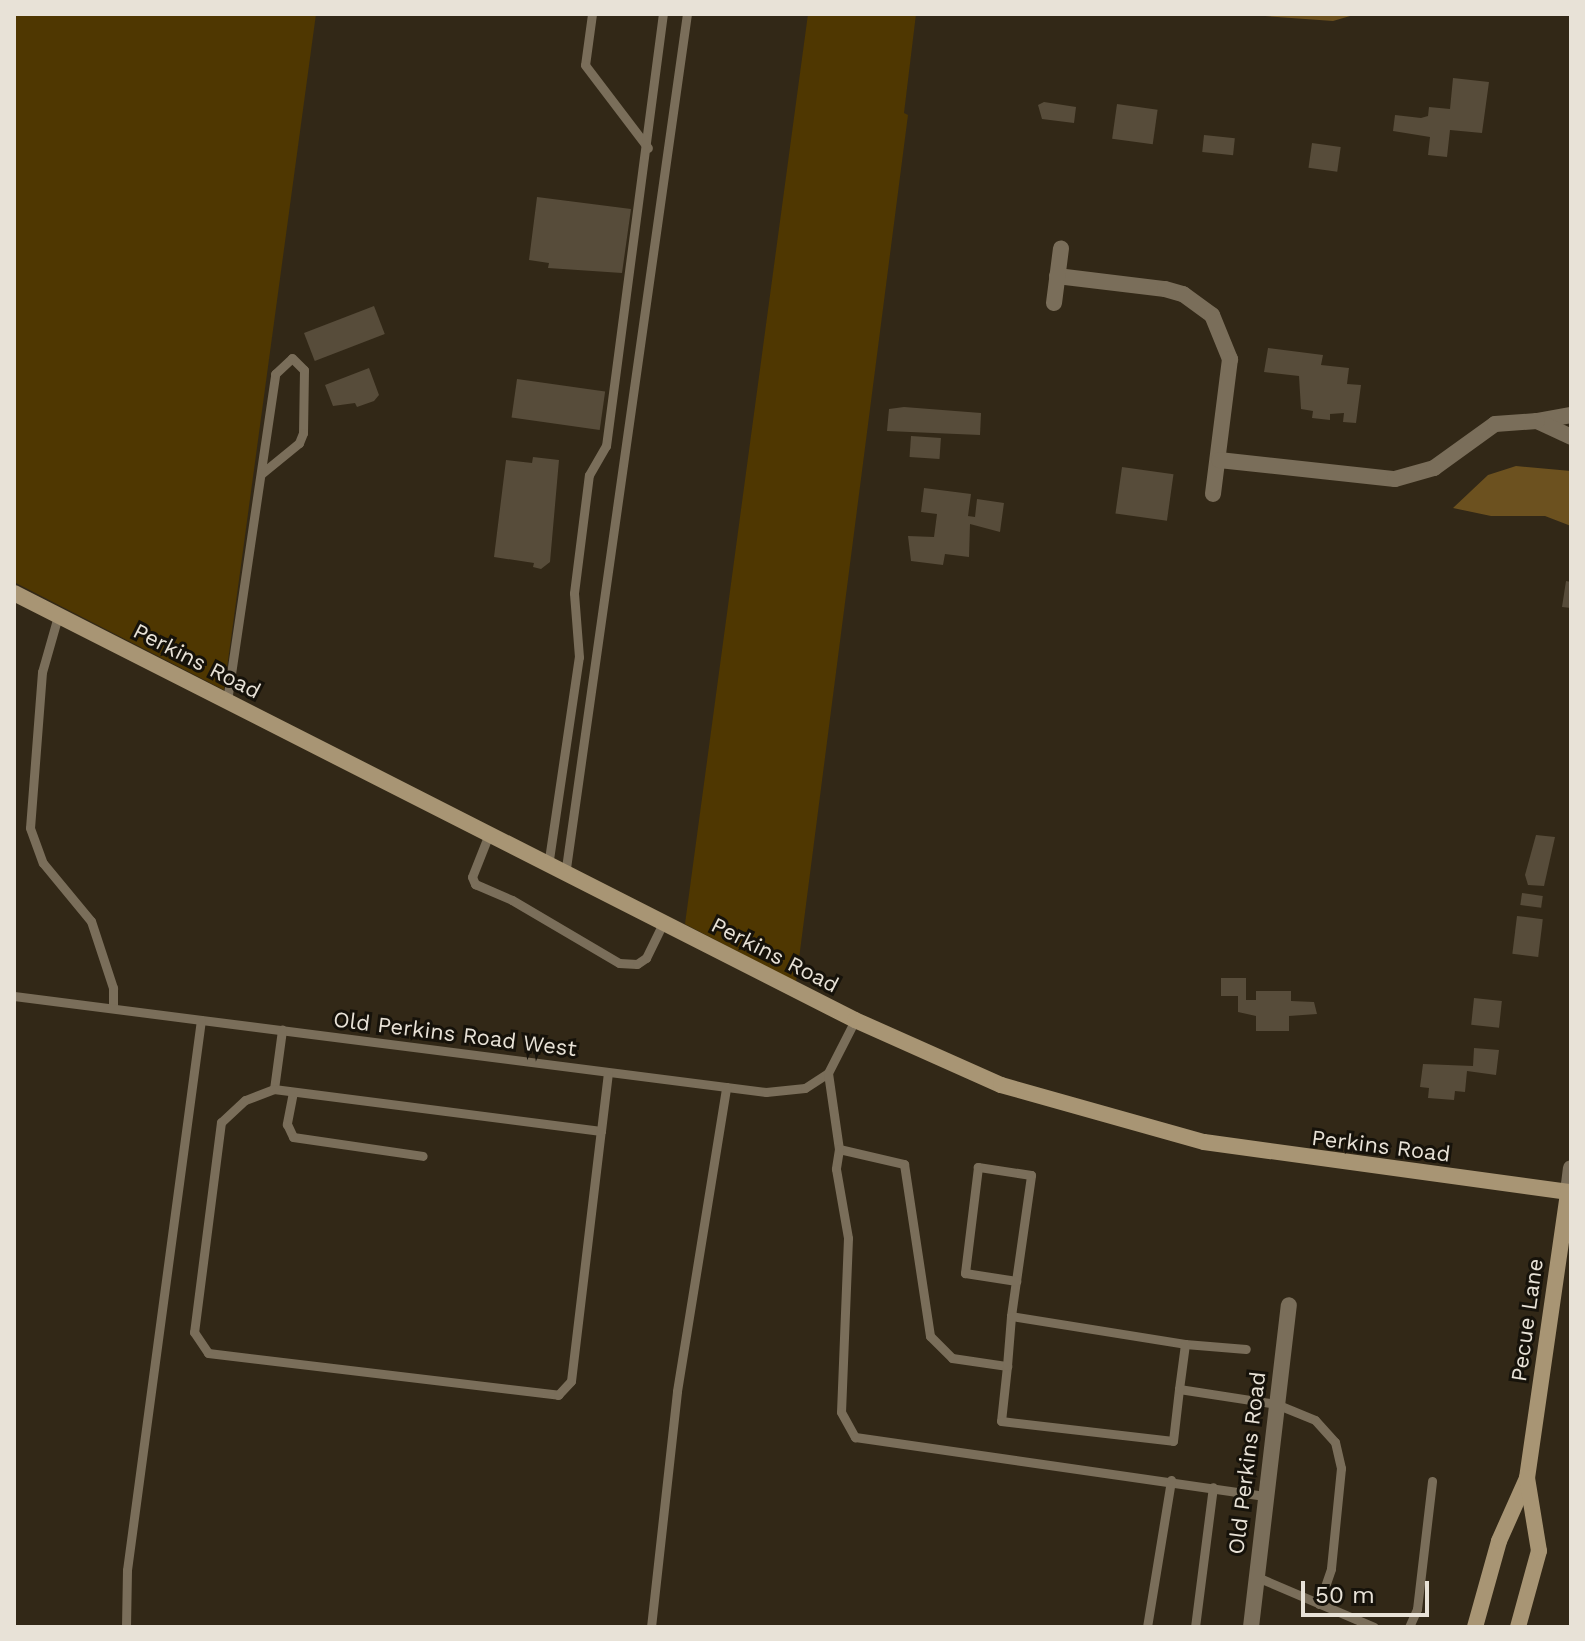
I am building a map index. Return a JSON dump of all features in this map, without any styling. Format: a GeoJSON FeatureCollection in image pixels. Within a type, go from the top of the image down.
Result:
{"type":"FeatureCollection","features":[{"type":"Feature","properties":{"kind":"main road","name":"Perkins Road"},"geometry":{"type":"LineString","coordinates":[[14,593],[855,1020],[1014,1089],[1204,1142],[1569,1192]]}},
{"type":"Feature","properties":{"kind":"main road","name":"Pecue Lane"},"geometry":{"type":"LineString","coordinates":[[1475,1627],[1499,1541],[1527,1478],[1569,1192]]}},
{"type":"Feature","properties":{"kind":"main road","name":"Pecue Lane"},"geometry":{"type":"LineString","coordinates":[[1518,1627],[1539,1551],[1527,1478]]}},
{"type":"Feature","properties":{"kind":"street"},"geometry":{"type":"LineString","coordinates":[[1054,303],[1061,248]]}},
{"type":"Feature","properties":{"kind":"street"},"geometry":{"type":"LineString","coordinates":[[1057,276],[1165,289],[1183,294],[1212,315],[1230,359],[1213,494]]}},
{"type":"Feature","properties":{"kind":"street"},"geometry":{"type":"LineString","coordinates":[[1219,460],[1395,479],[1434,468],[1495,424],[1571,415]]}},
{"type":"Feature","properties":{"kind":"street"},"geometry":{"type":"LineString","coordinates":[[1537,421],[1571,437]]}},
{"type":"Feature","properties":{"kind":"street","name":"Pecue Lane"},"geometry":{"type":"LineString","coordinates":[[1569,1192],[1571,1168]]}},
{"type":"Feature","properties":{"kind":"street","name":"Old Perkins Road"},"geometry":{"type":"LineString","coordinates":[[1251,1627],[1289,1305]]}},
{"type":"Feature","properties":{"kind":"lane"},"geometry":{"type":"LineString","coordinates":[[592,14],[585,65],[648,148]]}},
{"type":"Feature","properties":{"kind":"lane"},"geometry":{"type":"LineString","coordinates":[[548,866],[579,657],[574,593],[589,475],[606,446],[648,148],[663,14]]}},
{"type":"Feature","properties":{"kind":"lane"},"geometry":{"type":"LineString","coordinates":[[565,875],[687,14]]}},
{"type":"Feature","properties":{"kind":"lane"},"geometry":{"type":"LineString","coordinates":[[227,701],[275,374],[292,358],[304,370],[303,433],[299,443],[261,474]]}},
{"type":"Feature","properties":{"kind":"lane"},"geometry":{"type":"LineString","coordinates":[[58,616],[42,672],[30,828],[43,863],[91,921],[113,988],[113,1008]]}},
{"type":"Feature","properties":{"kind":"lane"},"geometry":{"type":"LineString","coordinates":[[489,834],[472,877],[475,884],[512,900],[619,963],[637,964],[646,958],[663,923]]}},
{"type":"Feature","properties":{"kind":"lane","name":"Old Perkins Road West"},"geometry":{"type":"LineString","coordinates":[[14,996],[766,1092],[805,1088],[828,1073]]}},
{"type":"Feature","properties":{"kind":"lane"},"geometry":{"type":"LineString","coordinates":[[126,1627],[127,1570],[201,1020]]}},
{"type":"Feature","properties":{"kind":"lane"},"geometry":{"type":"LineString","coordinates":[[855,1020],[828,1073],[839,1149],[836,1169],[848,1238],[841,1412],[855,1437],[1171,1480],[1265,1496]]}},
{"type":"Feature","properties":{"kind":"lane"},"geometry":{"type":"LineString","coordinates":[[274,1089],[282,1030]]}},
{"type":"Feature","properties":{"kind":"lane"},"geometry":{"type":"LineString","coordinates":[[601,1131],[274,1089],[245,1100],[221,1122],[194,1332],[208,1353],[558,1395],[571,1381],[601,1131],[608,1072]]}},
{"type":"Feature","properties":{"kind":"lane"},"geometry":{"type":"LineString","coordinates":[[651,1627],[677,1391],[726,1087]]}},
{"type":"Feature","properties":{"kind":"lane"},"geometry":{"type":"LineString","coordinates":[[293,1092],[287,1124],[293,1137],[423,1156]]}},
{"type":"Feature","properties":{"kind":"lane"},"geometry":{"type":"LineString","coordinates":[[839,1149],[904,1164],[930,1336],[952,1358],[1007,1366]]}},
{"type":"Feature","properties":{"kind":"lane"},"geometry":{"type":"LineString","coordinates":[[1016,1281],[965,1273],[978,1167],[1031,1175],[1016,1281],[1011,1316],[1001,1421],[1173,1441],[1185,1344]]}},
{"type":"Feature","properties":{"kind":"lane"},"geometry":{"type":"LineString","coordinates":[[1011,1316],[1185,1344],[1246,1349]]}},
{"type":"Feature","properties":{"kind":"lane"},"geometry":{"type":"LineString","coordinates":[[1179,1389],[1276,1404],[1315,1420],[1335,1442],[1338,1455],[1331,1569],[1319,1604]]}},
{"type":"Feature","properties":{"kind":"lane"},"geometry":{"type":"LineString","coordinates":[[1147,1627],[1171,1480]]}},
{"type":"Feature","properties":{"kind":"lane"},"geometry":{"type":"LineString","coordinates":[[1409,1627],[1417,1609],[1432,1481]]}},
{"type":"Feature","properties":{"kind":"lane"},"geometry":{"type":"LineString","coordinates":[[1195,1627],[1213,1487]]}},
{"type":"Feature","properties":{"kind":"lane"},"geometry":{"type":"LineString","coordinates":[[1257,1577],[1374,1627]]}},
{"type":"Feature","properties":{"kind":"shaded area"},"geometry":{"type":"Polygon","coordinates":[[[14,14],[316,14],[224,690],[14,582],[14,14]]]}},
{"type":"Feature","properties":{"kind":"shaded area"},"geometry":{"type":"Polygon","coordinates":[[[808,14],[916,14],[904,113],[908,115],[796,982],[685,924],[808,14]]]}},
{"type":"Feature","properties":{"kind":"shaded area"},"geometry":{"type":"Polygon","coordinates":[[[1237,14],[1357,14],[1333,21],[1237,14]]]}},
{"type":"Feature","properties":{"kind":"shaded area"},"geometry":{"type":"Polygon","coordinates":[[[1516,466],[1571,471],[1571,526],[1545,516],[1491,516],[1453,508],[1488,475],[1516,466]]]}},
{"type":"Feature","properties":{"kind":"building"},"geometry":{"type":"Polygon","coordinates":[[[1453,78],[1489,82],[1482,133],[1450,130],[1447,157],[1428,155],[1430,137],[1393,131],[1395,115],[1421,118],[1428,116],[1429,107],[1450,109],[1453,78]]]}},
{"type":"Feature","properties":{"kind":"building"},"geometry":{"type":"Polygon","coordinates":[[[1044,102],[1076,107],[1074,123],[1042,119],[1038,105],[1044,102]]]}},
{"type":"Feature","properties":{"kind":"building"},"geometry":{"type":"Polygon","coordinates":[[[1117,104],[1158,110],[1153,144],[1112,139],[1117,104]]]}},
{"type":"Feature","properties":{"kind":"building"},"geometry":{"type":"Polygon","coordinates":[[[1204,135],[1235,138],[1233,155],[1202,152],[1204,135]]]}},
{"type":"Feature","properties":{"kind":"building"},"geometry":{"type":"Polygon","coordinates":[[[1312,143],[1341,147],[1337,172],[1309,168],[1312,143]]]}},
{"type":"Feature","properties":{"kind":"building"},"geometry":{"type":"Polygon","coordinates":[[[537,197],[631,209],[622,273],[548,268],[549,263],[529,260],[537,197]]]}},
{"type":"Feature","properties":{"kind":"building"},"geometry":{"type":"Polygon","coordinates":[[[374,306],[385,334],[315,361],[304,333],[374,306]]]}},
{"type":"Feature","properties":{"kind":"building"},"geometry":{"type":"Polygon","coordinates":[[[1268,348],[1323,355],[1321,365],[1349,368],[1347,384],[1361,385],[1356,423],[1343,422],[1344,413],[1330,414],[1330,420],[1312,418],[1313,411],[1301,409],[1299,376],[1264,372],[1268,348]]]}},
{"type":"Feature","properties":{"kind":"building"},"geometry":{"type":"Polygon","coordinates":[[[369,368],[379,395],[374,401],[357,407],[355,403],[333,406],[325,385],[369,368]]]}},
{"type":"Feature","properties":{"kind":"building"},"geometry":{"type":"Polygon","coordinates":[[[517,379],[605,391],[600,430],[512,418],[517,379]]]}},
{"type":"Feature","properties":{"kind":"building"},"geometry":{"type":"Polygon","coordinates":[[[904,407],[981,413],[980,435],[887,431],[889,409],[904,407]]]}},
{"type":"Feature","properties":{"kind":"building"},"geometry":{"type":"Polygon","coordinates":[[[911,436],[941,438],[939,459],[910,457],[911,436]]]}},
{"type":"Feature","properties":{"kind":"building"},"geometry":{"type":"Polygon","coordinates":[[[533,457],[559,460],[550,562],[541,569],[533,567],[534,563],[494,557],[506,460],[532,463],[533,457]]]}},
{"type":"Feature","properties":{"kind":"building"},"geometry":{"type":"Polygon","coordinates":[[[1122,467],[1173,474],[1167,521],[1115,514],[1122,467]]]}},
{"type":"Feature","properties":{"kind":"building"},"geometry":{"type":"Polygon","coordinates":[[[924,488],[971,494],[968,516],[975,517],[977,499],[1004,503],[1000,532],[970,524],[969,557],[945,554],[943,565],[911,561],[908,536],[934,537],[937,514],[921,512],[924,488]]]}},
{"type":"Feature","properties":{"kind":"building"},"geometry":{"type":"Polygon","coordinates":[[[1566,581],[1571,582],[1571,608],[1562,607],[1566,581]]]}},
{"type":"Feature","properties":{"kind":"building"},"geometry":{"type":"Polygon","coordinates":[[[1536,835],[1555,837],[1544,886],[1528,885],[1525,875],[1536,835]]]}},
{"type":"Feature","properties":{"kind":"building"},"geometry":{"type":"Polygon","coordinates":[[[1522,893],[1543,896],[1541,908],[1520,905],[1522,893]]]}},
{"type":"Feature","properties":{"kind":"building"},"geometry":{"type":"Polygon","coordinates":[[[1517,916],[1543,919],[1538,957],[1512,954],[1517,916]]]}},
{"type":"Feature","properties":{"kind":"building"},"geometry":{"type":"Polygon","coordinates":[[[1221,978],[1246,978],[1246,1000],[1256,1000],[1256,991],[1291,991],[1291,1001],[1314,1002],[1317,1014],[1289,1016],[1289,1031],[1256,1031],[1256,1016],[1238,1012],[1238,996],[1221,996],[1221,978]]]}},
{"type":"Feature","properties":{"kind":"building"},"geometry":{"type":"Polygon","coordinates":[[[1474,998],[1502,1001],[1499,1028],[1471,1025],[1474,998]]]}},
{"type":"Feature","properties":{"kind":"building"},"geometry":{"type":"Polygon","coordinates":[[[1474,1048],[1499,1050],[1496,1075],[1467,1071],[1465,1092],[1455,1091],[1454,1100],[1428,1098],[1429,1088],[1420,1087],[1423,1064],[1473,1066],[1474,1048]]]}}]}
